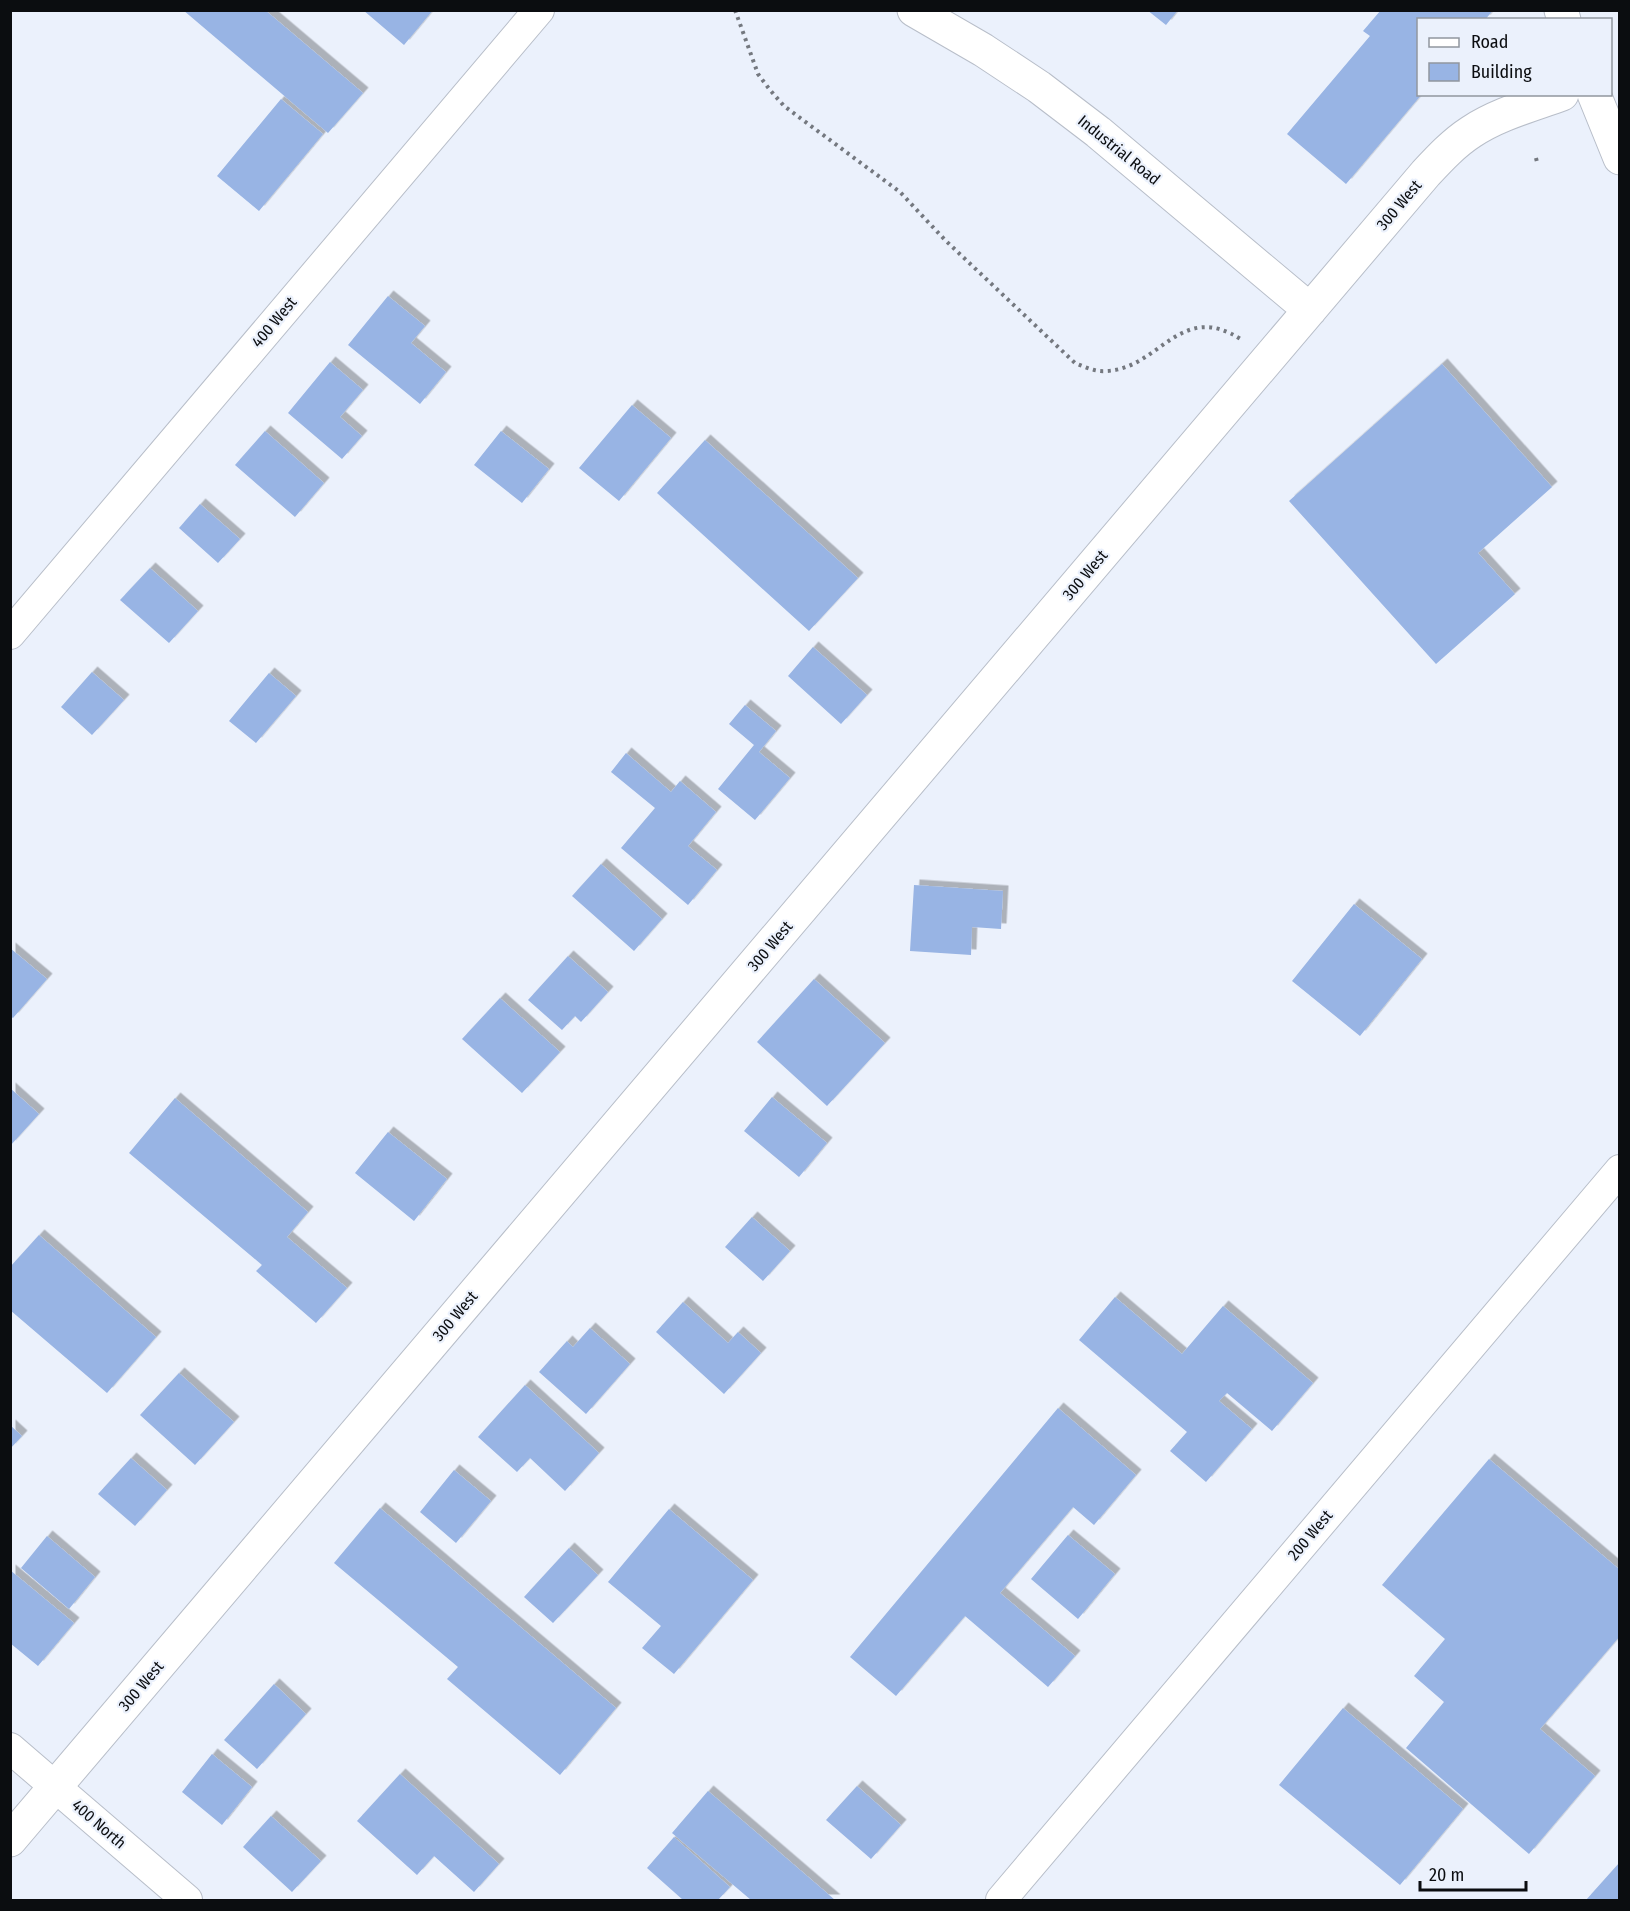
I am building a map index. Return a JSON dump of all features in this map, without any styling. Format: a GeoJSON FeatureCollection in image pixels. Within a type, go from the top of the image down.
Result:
{"type":"FeatureCollection","features":[{"type":"Feature","properties":{"kind":"street","name":"400 West"},"geometry":{"type":"LineString","coordinates":[[10,634],[538,10]]}},
{"type":"Feature","properties":{"kind":"street","name":"Industrial Road"},"geometry":{"type":"LineString","coordinates":[[914,10],[1012,69],[1098,132],[1310,310]]}},
{"type":"Feature","properties":{"kind":"street","name":"300 West"},"geometry":{"type":"LineString","coordinates":[[10,1840],[1447,150],[1470,132],[1496,118],[1556,96]]}},
{"type":"Feature","properties":{"kind":"street"},"geometry":{"type":"LineString","coordinates":[[1595,96],[1620,158]]}},
{"type":"Feature","properties":{"kind":"street","name":"200 West"},"geometry":{"type":"LineString","coordinates":[[1001,1900],[1620,1170]]}},
{"type":"Feature","properties":{"kind":"street","name":"400 North"},"geometry":{"type":"LineString","coordinates":[[10,1748],[187,1900]]}},
{"type":"Feature","properties":{"kind":"path"},"geometry":{"type":"LineString","coordinates":[[735,10],[758,74],[784,106],[900,192],[945,240],[1075,363],[1088,369],[1105,371],[1121,369],[1136,363],[1182,332],[1206,327],[1221,329],[1269,358]]}},
{"type":"Feature","properties":{"kind":"building"},"geometry":{"type":"Polygon","coordinates":[[[183,10],[265,10],[363,93],[328,133],[183,10]]]}},
{"type":"Feature","properties":{"kind":"building"},"geometry":{"type":"Polygon","coordinates":[[[363,10],[433,10],[404,45],[363,10]]]}},
{"type":"Feature","properties":{"kind":"building"},"geometry":{"type":"Polygon","coordinates":[[[1147,10],[1178,10],[1166,25],[1147,10]]]}},
{"type":"Feature","properties":{"kind":"building"},"geometry":{"type":"Polygon","coordinates":[[[1381,10],[1493,10],[1487,18],[1417,18],[1417,96],[1420,96],[1346,184],[1287,134],[1370,36],[1363,31],[1381,10]]]}},
{"type":"Feature","properties":{"kind":"building"},"geometry":{"type":"Polygon","coordinates":[[[281,99],[323,134],[259,211],[217,176],[281,99]]]}},
{"type":"Feature","properties":{"kind":"building"},"geometry":{"type":"Polygon","coordinates":[[[388,296],[425,326],[411,343],[446,372],[420,404],[348,345],[388,296]]]}},
{"type":"Feature","properties":{"kind":"building"},"geometry":{"type":"Polygon","coordinates":[[[330,362],[363,390],[340,417],[362,436],[342,459],[288,413],[330,362]]]}},
{"type":"Feature","properties":{"kind":"building"},"geometry":{"type":"Polygon","coordinates":[[[1442,364],[1552,487],[1478,553],[1515,594],[1436,664],[1289,501],[1442,364]]]}},
{"type":"Feature","properties":{"kind":"building"},"geometry":{"type":"Polygon","coordinates":[[[632,405],[671,438],[619,501],[579,468],[632,405]]]}},
{"type":"Feature","properties":{"kind":"building"},"geometry":{"type":"Polygon","coordinates":[[[265,431],[324,483],[295,517],[235,465],[265,431]]]}},
{"type":"Feature","properties":{"kind":"building"},"geometry":{"type":"Polygon","coordinates":[[[501,431],[549,469],[522,503],[474,465],[501,431]]]}},
{"type":"Feature","properties":{"kind":"building"},"geometry":{"type":"Polygon","coordinates":[[[705,440],[858,578],[809,631],[657,493],[705,440]]]}},
{"type":"Feature","properties":{"kind":"building"},"geometry":{"type":"Polygon","coordinates":[[[200,504],[240,539],[218,563],[179,528],[200,504]]]}},
{"type":"Feature","properties":{"kind":"building"},"geometry":{"type":"Polygon","coordinates":[[[150,568],[198,611],[169,643],[120,600],[150,568]]]}},
{"type":"Feature","properties":{"kind":"building"},"geometry":{"type":"Polygon","coordinates":[[[813,647],[867,695],[841,724],[788,676],[813,647]]]}},
{"type":"Feature","properties":{"kind":"building"},"geometry":{"type":"Polygon","coordinates":[[[92,672],[124,700],[92,735],[61,707],[92,672]]]}},
{"type":"Feature","properties":{"kind":"building"},"geometry":{"type":"Polygon","coordinates":[[[269,673],[296,696],[256,743],[229,721],[269,673]]]}},
{"type":"Feature","properties":{"kind":"building"},"geometry":{"type":"Polygon","coordinates":[[[745,705],[776,731],[759,752],[790,778],[755,820],[718,789],[754,745],[729,724],[745,705]]]}},
{"type":"Feature","properties":{"kind":"building"},"geometry":{"type":"Polygon","coordinates":[[[626,753],[671,792],[680,781],[716,812],[688,846],[717,870],[688,905],[621,848],[655,808],[611,772],[626,753]]]}},
{"type":"Feature","properties":{"kind":"building"},"geometry":{"type":"Polygon","coordinates":[[[601,864],[662,919],[634,951],[572,896],[601,864]]]}},
{"type":"Feature","properties":{"kind":"building"},"geometry":{"type":"Polygon","coordinates":[[[914,885],[1003,891],[1001,929],[972,927],[971,955],[910,951],[914,885]]]}},
{"type":"Feature","properties":{"kind":"building"},"geometry":{"type":"Polygon","coordinates":[[[1354,904],[1422,959],[1360,1036],[1292,981],[1354,904]]]}},
{"type":"Feature","properties":{"kind":"building"},"geometry":{"type":"Polygon","coordinates":[[[10,948],[47,979],[13,1018],[10,1016],[10,948]]]}},
{"type":"Feature","properties":{"kind":"building"},"geometry":{"type":"Polygon","coordinates":[[[568,956],[608,992],[581,1022],[575,1016],[562,1030],[528,1000],[568,956]]]}},
{"type":"Feature","properties":{"kind":"building"},"geometry":{"type":"Polygon","coordinates":[[[814,979],[885,1043],[827,1106],[757,1042],[814,979]]]}},
{"type":"Feature","properties":{"kind":"building"},"geometry":{"type":"Polygon","coordinates":[[[500,998],[560,1052],[522,1093],[462,1039],[500,998]]]}},
{"type":"Feature","properties":{"kind":"building"},"geometry":{"type":"Polygon","coordinates":[[[10,1088],[39,1114],[10,1146],[10,1088]]]}},
{"type":"Feature","properties":{"kind":"building"},"geometry":{"type":"Polygon","coordinates":[[[772,1097],[827,1143],[799,1177],[744,1131],[772,1097]]]}},
{"type":"Feature","properties":{"kind":"building"},"geometry":{"type":"Polygon","coordinates":[[[175,1098],[308,1212],[287,1237],[347,1288],[316,1323],[256,1271],[262,1265],[129,1153],[175,1098]]]}},
{"type":"Feature","properties":{"kind":"building"},"geometry":{"type":"Polygon","coordinates":[[[388,1132],[447,1179],[414,1221],[355,1173],[388,1132]]]}},
{"type":"Feature","properties":{"kind":"building"},"geometry":{"type":"Polygon","coordinates":[[[752,1217],[790,1251],[763,1281],[725,1247],[752,1217]]]}},
{"type":"Feature","properties":{"kind":"building"},"geometry":{"type":"Polygon","coordinates":[[[39,1235],[156,1337],[107,1393],[10,1310],[10,1267],[39,1235]]]}},
{"type":"Feature","properties":{"kind":"building"},"geometry":{"type":"Polygon","coordinates":[[[1115,1297],[1182,1354],[1223,1306],[1313,1383],[1272,1431],[1227,1393],[1219,1401],[1252,1429],[1206,1482],[1170,1451],[1187,1432],[1079,1340],[1115,1297]]]}},
{"type":"Feature","properties":{"kind":"building"},"geometry":{"type":"Polygon","coordinates":[[[683,1302],[728,1343],[738,1332],[761,1353],[724,1394],[656,1332],[683,1302]]]}},
{"type":"Feature","properties":{"kind":"building"},"geometry":{"type":"Polygon","coordinates":[[[590,1328],[630,1364],[586,1414],[539,1372],[567,1341],[573,1347],[590,1328]]]}},
{"type":"Feature","properties":{"kind":"building"},"geometry":{"type":"Polygon","coordinates":[[[179,1373],[234,1422],[195,1465],[140,1415],[179,1373]]]}},
{"type":"Feature","properties":{"kind":"building"},"geometry":{"type":"Polygon","coordinates":[[[525,1385],[599,1453],[565,1491],[530,1458],[517,1472],[478,1437],[525,1385]]]}},
{"type":"Feature","properties":{"kind":"building"},"geometry":{"type":"Polygon","coordinates":[[[1058,1408],[1136,1475],[1094,1525],[1073,1507],[1000,1593],[1075,1656],[1048,1687],[965,1616],[896,1696],[850,1657],[1058,1408]]]}},
{"type":"Feature","properties":{"kind":"building"},"geometry":{"type":"Polygon","coordinates":[[[10,1425],[22,1436],[10,1449],[10,1425]]]}},
{"type":"Feature","properties":{"kind":"building"},"geometry":{"type":"Polygon","coordinates":[[[131,1458],[167,1490],[135,1526],[98,1494],[131,1458]]]}},
{"type":"Feature","properties":{"kind":"building"},"geometry":{"type":"Polygon","coordinates":[[[1489,1459],[1620,1570],[1620,1636],[1540,1729],[1595,1776],[1529,1854],[1406,1748],[1444,1702],[1414,1676],[1445,1639],[1382,1585],[1489,1459]]]}},
{"type":"Feature","properties":{"kind":"building"},"geometry":{"type":"Polygon","coordinates":[[[454,1470],[491,1501],[456,1543],[420,1512],[454,1470]]]}},
{"type":"Feature","properties":{"kind":"building"},"geometry":{"type":"Polygon","coordinates":[[[380,1508],[616,1708],[560,1775],[447,1679],[458,1667],[334,1563],[380,1508]]]}},
{"type":"Feature","properties":{"kind":"building"},"geometry":{"type":"Polygon","coordinates":[[[669,1509],[753,1580],[674,1674],[642,1648],[661,1626],[608,1582],[669,1509]]]}},
{"type":"Feature","properties":{"kind":"building"},"geometry":{"type":"Polygon","coordinates":[[[1068,1535],[1115,1574],[1078,1619],[1031,1579],[1068,1535]]]}},
{"type":"Feature","properties":{"kind":"building"},"geometry":{"type":"Polygon","coordinates":[[[47,1536],[95,1577],[69,1609],[21,1568],[47,1536]]]}},
{"type":"Feature","properties":{"kind":"building"},"geometry":{"type":"Polygon","coordinates":[[[569,1548],[598,1575],[553,1623],[524,1597],[569,1548]]]}},
{"type":"Feature","properties":{"kind":"building"},"geometry":{"type":"Polygon","coordinates":[[[10,1570],[74,1623],[38,1666],[10,1643],[10,1570]]]}},
{"type":"Feature","properties":{"kind":"building"},"geometry":{"type":"Polygon","coordinates":[[[274,1684],[306,1714],[257,1769],[224,1740],[274,1684]]]}},
{"type":"Feature","properties":{"kind":"building"},"geometry":{"type":"Polygon","coordinates":[[[1343,1708],[1463,1809],[1400,1885],[1279,1785],[1343,1708]]]}},
{"type":"Feature","properties":{"kind":"building"},"geometry":{"type":"Polygon","coordinates":[[[212,1754],[252,1787],[222,1825],[182,1792],[212,1754]]]}},
{"type":"Feature","properties":{"kind":"building"},"geometry":{"type":"Polygon","coordinates":[[[400,1774],[499,1864],[474,1892],[434,1856],[417,1875],[357,1821],[400,1774]]]}},
{"type":"Feature","properties":{"kind":"building"},"geometry":{"type":"Polygon","coordinates":[[[857,1786],[901,1825],[871,1859],[826,1820],[857,1786]]]}},
{"type":"Feature","properties":{"kind":"building"},"geometry":{"type":"Polygon","coordinates":[[[708,1791],[835,1900],[751,1900],[672,1833],[708,1791]]]}},
{"type":"Feature","properties":{"kind":"building"},"geometry":{"type":"Polygon","coordinates":[[[271,1816],[321,1861],[292,1892],[243,1847],[271,1816]]]}},
{"type":"Feature","properties":{"kind":"building"},"geometry":{"type":"Polygon","coordinates":[[[674,1837],[730,1887],[718,1900],[683,1900],[647,1868],[674,1837]]]}},
{"type":"Feature","properties":{"kind":"building"},"geometry":{"type":"Polygon","coordinates":[[[1620,1862],[1620,1900],[1586,1900],[1620,1862]]]}}]}
